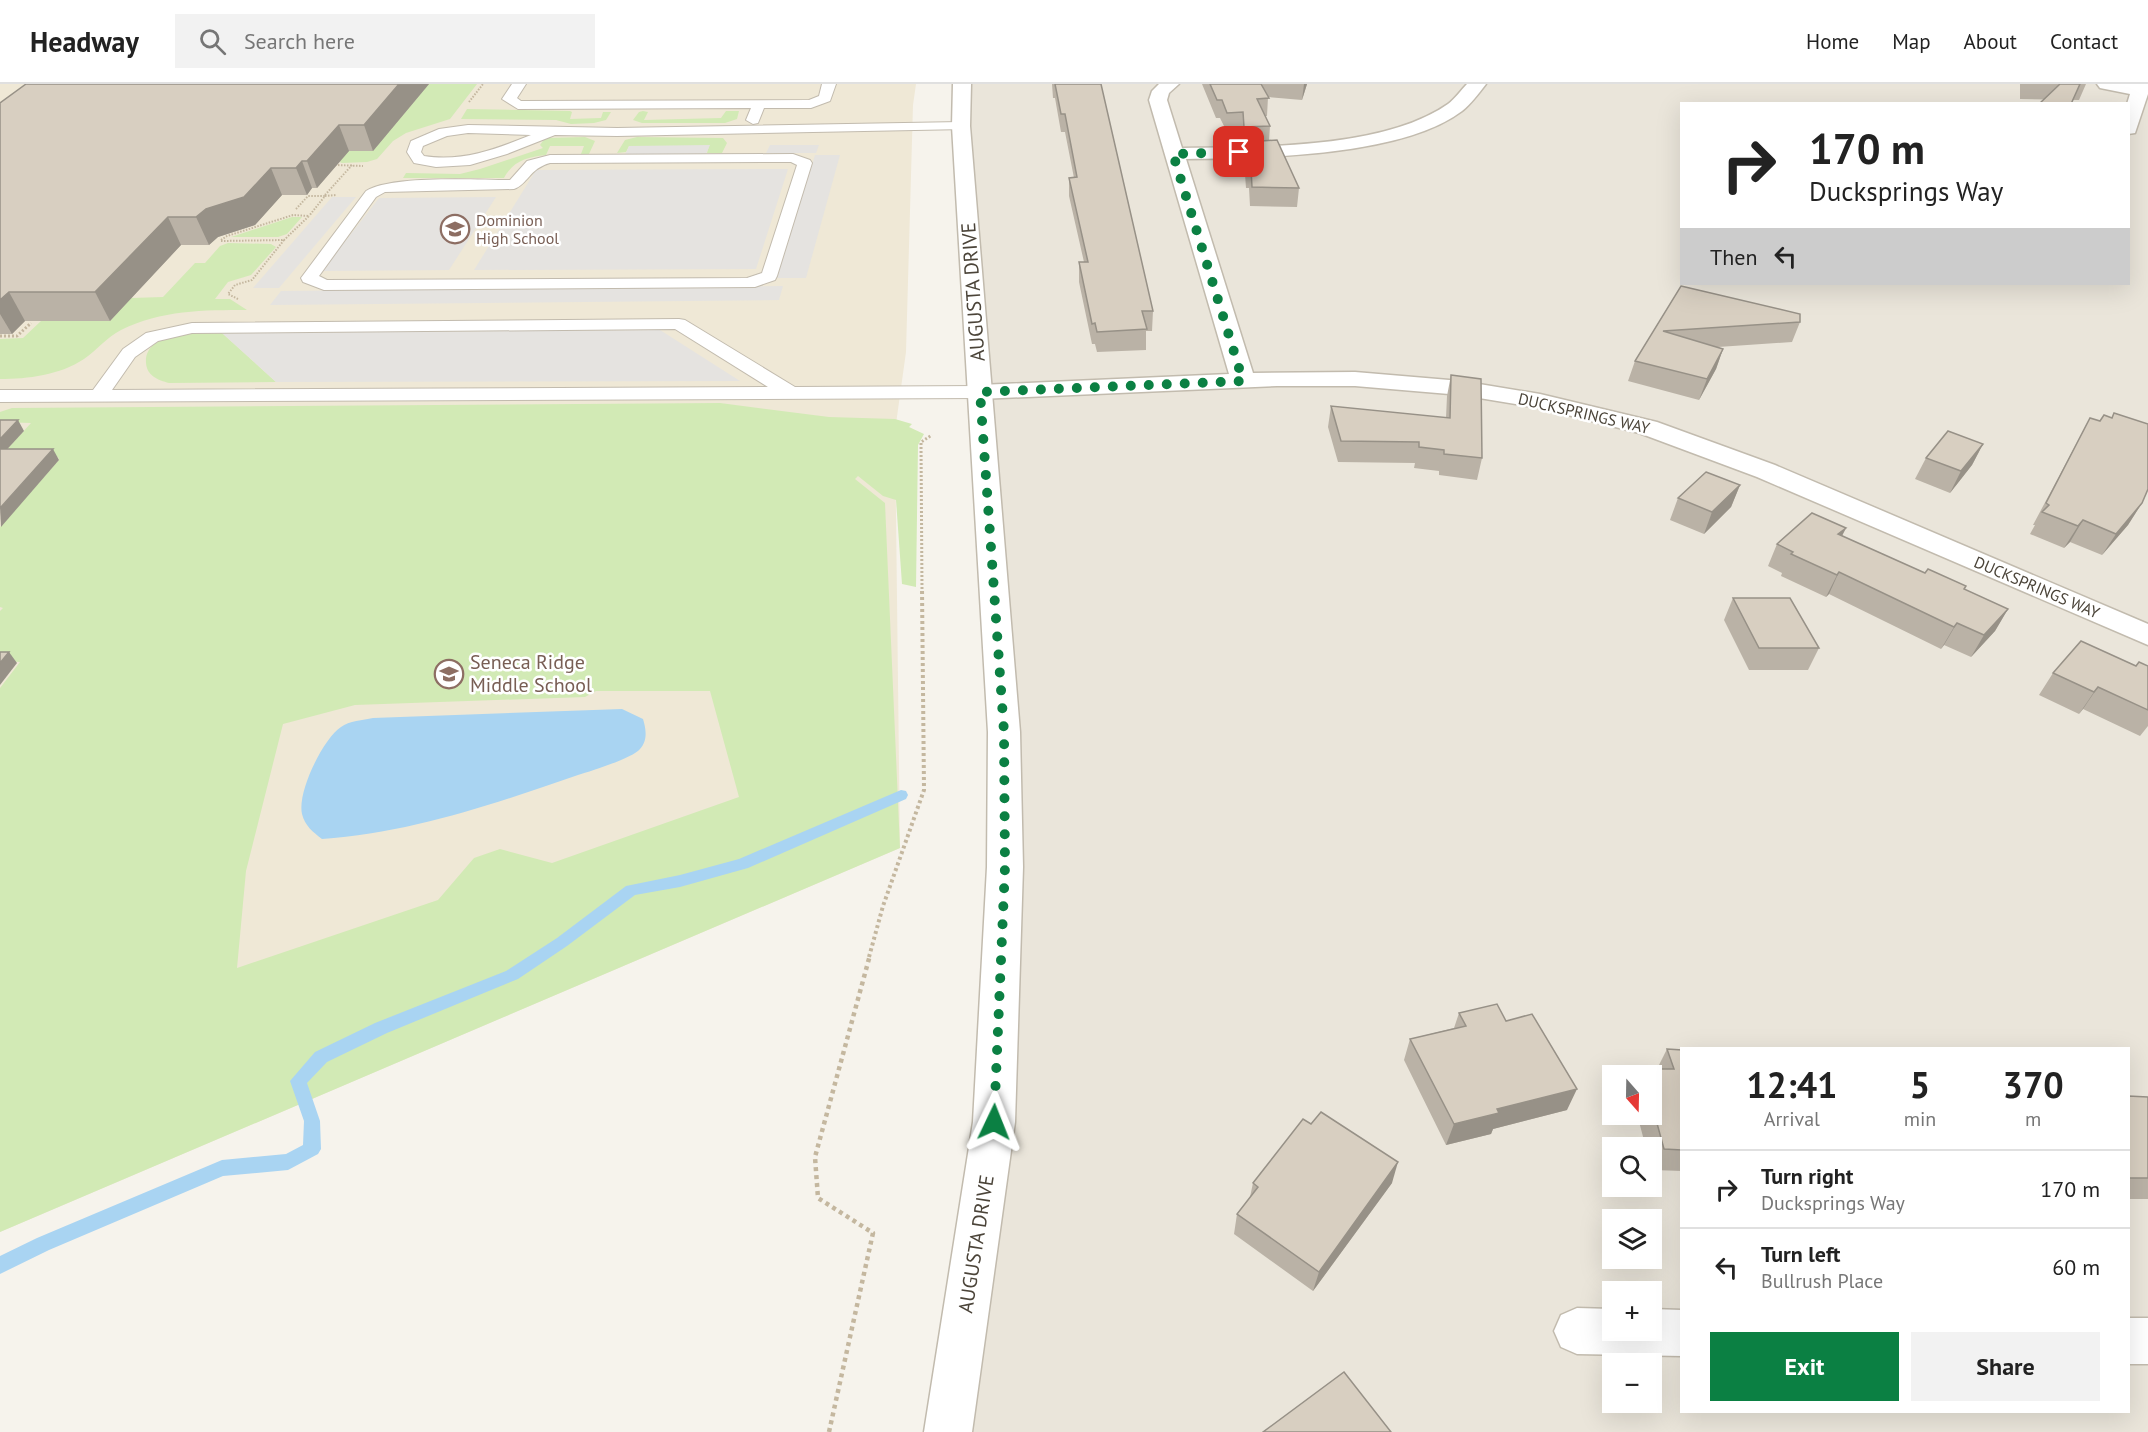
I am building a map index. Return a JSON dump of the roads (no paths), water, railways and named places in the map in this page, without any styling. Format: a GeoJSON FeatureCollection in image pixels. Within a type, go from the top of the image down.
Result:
{"type":"FeatureCollection","features":[{"type":"Feature","properties":{"kind":"street","name":"AUGUSTA DRIVE"},"geometry":{"type":"LineString","coordinates":[[948,1432],[994,1122],[1005,867],[1004,732],[961,126],[962,84]]}},
{"type":"Feature","properties":{"kind":"street"},"geometry":{"type":"LineString","coordinates":[[1170,84],[1161,91],[1158,100],[1243,381]]}},
{"type":"Feature","properties":{"kind":"street"},"geometry":{"type":"LineString","coordinates":[[1173,154],[1303,149],[1375,138],[1414,127],[1452,109],[1473,91],[1477,84]]}},
{"type":"Feature","properties":{"kind":"street"},"geometry":{"type":"LineString","coordinates":[[2106,84],[2144,87],[2130,124]]}},
{"type":"Feature","properties":{"kind":"street","name":"DUCKSPRINGS WAY"},"geometry":{"type":"LineString","coordinates":[[980,392],[1243,381],[1355,380],[1461,388],[1540,401],[1648,427],[1766,471],[2148,635]]}},
{"type":"Feature","properties":{"kind":"street"},"geometry":{"type":"LineString","coordinates":[[1577,1331],[1680,1333]]}},
{"type":"Feature","properties":{"kind":"street"},"geometry":{"type":"LineString","coordinates":[[2130,1341],[2148,1341]]}},
{"type":"Feature","properties":{"kind":"lane"},"geometry":{"type":"LineString","coordinates":[[519,84],[509,99],[518,105],[811,104],[825,98],[829,84]]}},
{"type":"Feature","properties":{"kind":"lane"},"geometry":{"type":"LineString","coordinates":[[605,159],[632,104]]}},
{"type":"Feature","properties":{"kind":"lane"},"geometry":{"type":"LineString","coordinates":[[738,159],[759,104]]}},
{"type":"Feature","properties":{"kind":"lane"},"geometry":{"type":"LineString","coordinates":[[550,132],[512,148],[457,163],[434,163],[419,160],[414,152],[416,144],[444,132],[491,129],[617,132],[961,126]]}},
{"type":"Feature","properties":{"kind":"lane"},"geometry":{"type":"LineString","coordinates":[[793,158],[805,163],[769,276],[749,283],[324,285],[309,278],[371,194],[381,188],[514,184],[526,167],[533,162],[550,159],[738,159],[793,158]]}},
{"type":"Feature","properties":{"kind":"lane"},"geometry":{"type":"LineString","coordinates":[[98,396],[129,353],[152,337],[192,328],[679,324],[791,393]]}},
{"type":"Feature","properties":{"kind":"lane"},"geometry":{"type":"LineString","coordinates":[[0,396],[980,392]]}},
{"type":"Feature","properties":{"kind":"water"},"geometry":{"type":"Polygon","coordinates":[[[622,709],[643,719],[644,742],[636,753],[601,767],[451,816],[387,831],[322,839],[303,818],[303,793],[319,754],[334,733],[348,723],[373,718],[622,709]]]}},
{"type":"Feature","properties":{"kind":"waterway"},"geometry":{"type":"LineString","coordinates":[[0,1265],[43,1244],[222,1168],[288,1162],[312,1149],[312,1121],[298,1081],[321,1057],[381,1028],[512,975],[562,942],[631,890],[680,881],[743,864],[901,795]]}},
{"type":"Feature","properties":{"kind":"place","name":"Dominion High School"},"geometry":{"type":"Point","coordinates":[455,229]}},
{"type":"Feature","properties":{"kind":"place","name":"Seneca Ridge Middle School"},"geometry":{"type":"Point","coordinates":[449,674]}}]}
